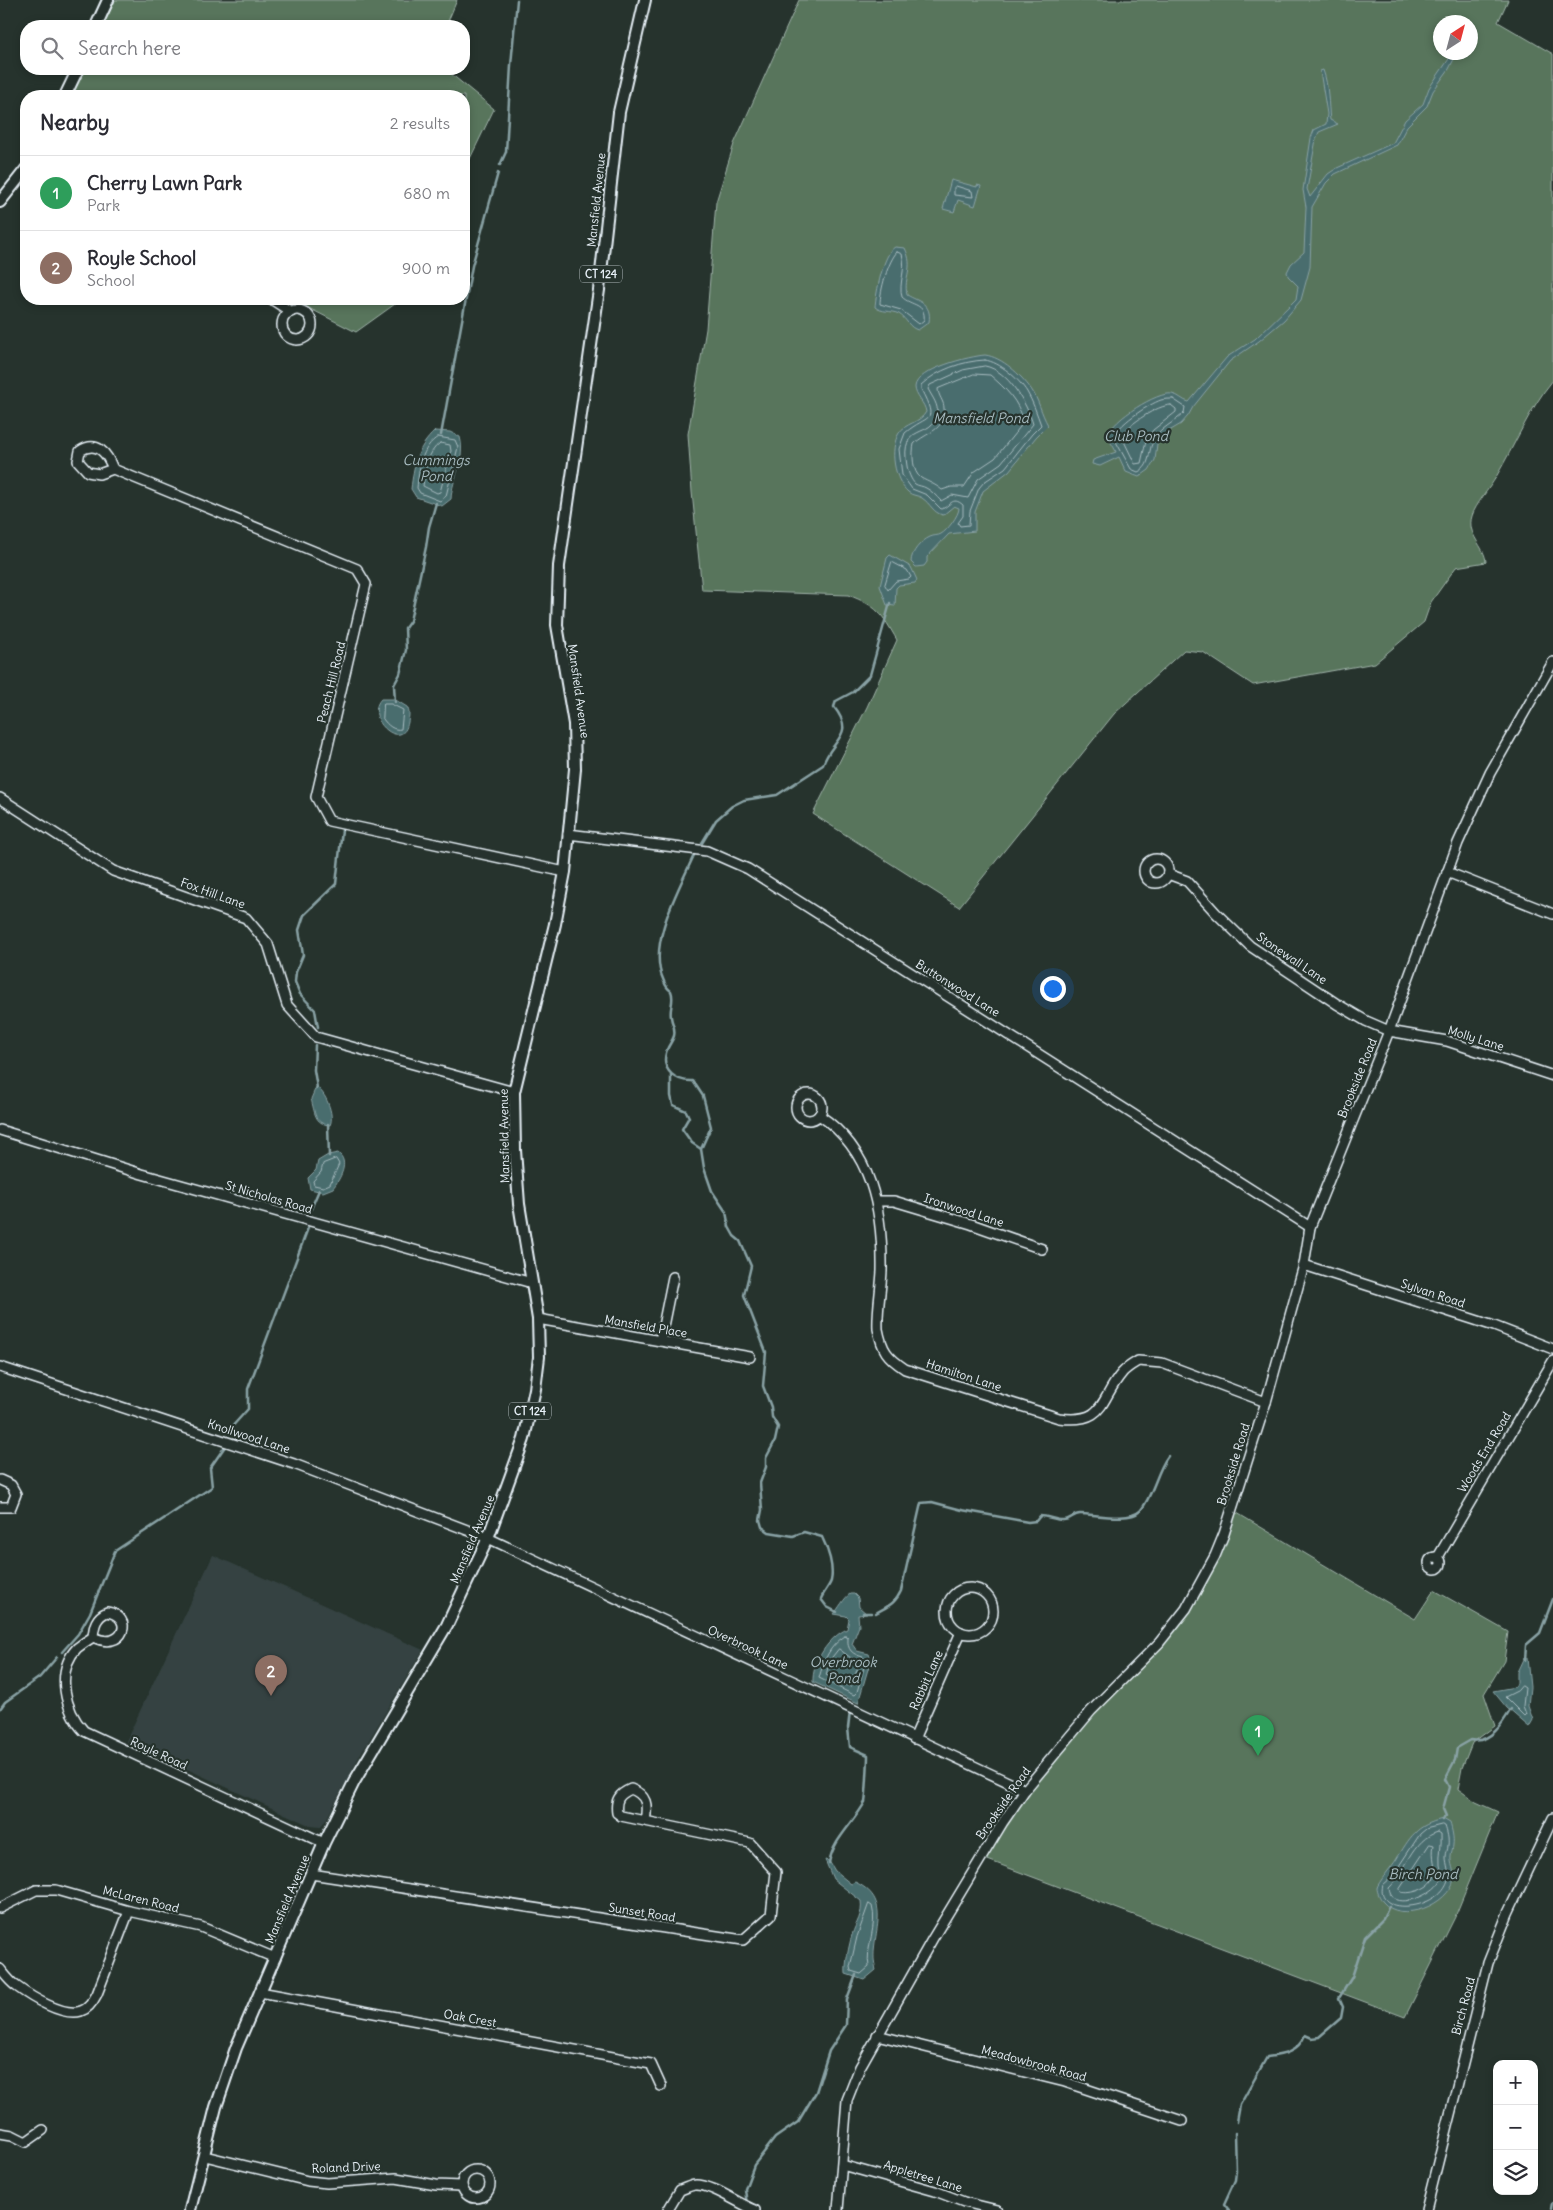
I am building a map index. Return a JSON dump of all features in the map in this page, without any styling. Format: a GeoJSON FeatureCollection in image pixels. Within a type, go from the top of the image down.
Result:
{"type":"FeatureCollection","features":[{"type":"Feature","properties":{"kind":"main road"},"geometry":{"type":"LineString","coordinates":[[99,20],[108,0]]}},
{"type":"Feature","properties":{"kind":"main road","name":"Mansfield Avenue"},"geometry":{"type":"LineString","coordinates":[[190,2210],[216,2107],[236,2048],[324,1843],[359,1774],[448,1625],[488,1538],[524,1438],[535,1389],[538,1357],[538,1319],[519,1204],[514,1150],[514,1092],[555,924],[565,872],[575,770],[574,724],[556,625],[559,566],[599,290],[619,112],[645,0]]}},
{"type":"Feature","properties":{"kind":"main road"},"geometry":{"type":"LineString","coordinates":[[69,90],[75,75]]}},
{"type":"Feature","properties":{"kind":"main road"},"geometry":{"type":"LineString","coordinates":[[0,202],[20,183]]}},
{"type":"Feature","properties":{"kind":"street"},"geometry":{"type":"LineString","coordinates":[[280,305],[291,312]]}},
{"type":"Feature","properties":{"kind":"street","name":"Peach Hill Road"},"geometry":{"type":"LineString","coordinates":[[113,470],[357,569],[366,584],[316,797],[329,821],[565,872]]}},
{"type":"Feature","properties":{"kind":"street","name":"Brookside Road"},"geometry":{"type":"LineString","coordinates":[[838,2210],[847,2100],[860,2067],[877,2035],[933,1938],[1025,1790],[1091,1711],[1159,1643],[1186,1609],[1215,1556],[1224,1534],[1266,1402],[1304,1266],[1310,1227],[1389,1031],[1447,872],[1490,773],[1553,662]]}},
{"type":"Feature","properties":{"kind":"street","name":"Fox Hill Lane"},"geometry":{"type":"LineString","coordinates":[[0,798],[113,871],[246,918],[268,944],[287,1005],[316,1037],[514,1092]]}},
{"type":"Feature","properties":{"kind":"street","name":"Buttonwood Lane"},"geometry":{"type":"LineString","coordinates":[[568,834],[707,851],[748,870],[1310,1227]]}},
{"type":"Feature","properties":{"kind":"street"},"geometry":{"type":"LineString","coordinates":[[1447,872],[1553,914]]}},
{"type":"Feature","properties":{"kind":"street","name":"Stonewall Lane"},"geometry":{"type":"LineString","coordinates":[[1168,874],[1188,881],[1216,913],[1250,946],[1337,1004],[1389,1031]]}},
{"type":"Feature","properties":{"kind":"street","name":"Molly Lane"},"geometry":{"type":"LineString","coordinates":[[1389,1031],[1446,1041],[1553,1076]]}},
{"type":"Feature","properties":{"kind":"street","name":"Hamilton Lane"},"geometry":{"type":"LineString","coordinates":[[819,1115],[831,1123],[851,1143],[866,1167],[877,1201],[882,1244],[878,1329],[889,1358],[905,1369],[1059,1418],[1073,1420],[1087,1417],[1100,1408],[1122,1372],[1138,1361],[1162,1362],[1266,1402]]}},
{"type":"Feature","properties":{"kind":"street","name":"St Nicholas Road"},"geometry":{"type":"LineString","coordinates":[[0,1130],[142,1174],[532,1283]]}},
{"type":"Feature","properties":{"kind":"street","name":"Ironwood Lane"},"geometry":{"type":"LineString","coordinates":[[877,1201],[886,1200],[904,1204],[971,1224],[1042,1250]]}},
{"type":"Feature","properties":{"kind":"street","name":"Sylvan Road"},"geometry":{"type":"LineString","coordinates":[[1304,1266],[1494,1326],[1553,1349]]}},
{"type":"Feature","properties":{"kind":"street"},"geometry":{"type":"LineString","coordinates":[[660,1341],[674,1277]]}},
{"type":"Feature","properties":{"kind":"street","name":"Mansfield Place"},"geometry":{"type":"LineString","coordinates":[[538,1319],[750,1357]]}},
{"type":"Feature","properties":{"kind":"street","name":"Woods End Road"},"geometry":{"type":"LineString","coordinates":[[1438,1557],[1553,1361]]}},
{"type":"Feature","properties":{"kind":"street","name":"Knollwood Lane"},"geometry":{"type":"LineString","coordinates":[[0,1367],[294,1464],[488,1538]]}},
{"type":"Feature","properties":{"kind":"street"},"geometry":{"type":"LineString","coordinates":[[0,1480],[11,1485],[16,1494],[11,1507],[0,1507]]}},
{"type":"Feature","properties":{"kind":"street","name":"Overbrook Lane"},"geometry":{"type":"LineString","coordinates":[[488,1538],[1025,1790]]}},
{"type":"Feature","properties":{"kind":"street"},"geometry":{"type":"LineString","coordinates":[[965,1589],[978,1590],[990,1599],[993,1613],[991,1620],[987,1626],[975,1633],[961,1632],[950,1622],[947,1609],[949,1602],[953,1596],[965,1589]]}},
{"type":"Feature","properties":{"kind":"street","name":"Rabbit Lane"},"geometry":{"type":"LineString","coordinates":[[914,1739],[961,1632]]}},
{"type":"Feature","properties":{"kind":"street","name":"Royle Road"},"geometry":{"type":"LineString","coordinates":[[93,1637],[77,1648],[68,1663],[66,1672],[66,1699],[76,1721],[84,1731],[324,1843]]}},
{"type":"Feature","properties":{"kind":"street","name":"Birch Road"},"geometry":{"type":"LineString","coordinates":[[1426,2210],[1488,1963],[1508,1913],[1553,1818]]}},
{"type":"Feature","properties":{"kind":"street","name":"Sunset Road"},"geometry":{"type":"LineString","coordinates":[[311,1874],[743,1940],[771,1915],[776,1872],[750,1843],[644,1821]]}},
{"type":"Feature","properties":{"kind":"street","name":"McLaren Road"},"geometry":{"type":"LineString","coordinates":[[0,1908],[36,1890],[56,1890],[129,1911],[201,1927],[275,1958]]}},
{"type":"Feature","properties":{"kind":"street"},"geometry":{"type":"LineString","coordinates":[[0,1969],[15,1986],[54,2008],[69,2012],[82,2011],[97,1994],[129,1911]]}},
{"type":"Feature","properties":{"kind":"street","name":"Oak Crest"},"geometry":{"type":"LineString","coordinates":[[260,1992],[651,2064],[661,2086]]}},
{"type":"Feature","properties":{"kind":"street","name":"Meadowbrook Road"},"geometry":{"type":"LineString","coordinates":[[877,2035],[1065,2082],[1182,2121]]}},
{"type":"Feature","properties":{"kind":"street"},"geometry":{"type":"LineString","coordinates":[[0,2133],[12,2135],[26,2142],[43,2130]]}},
{"type":"Feature","properties":{"kind":"street","name":"Roland Drive"},"geometry":{"type":"LineString","coordinates":[[205,2156],[308,2182],[327,2183],[396,2178],[436,2185],[461,2186]]}},
{"type":"Feature","properties":{"kind":"street","name":"Appletree Lane"},"geometry":{"type":"LineString","coordinates":[[842,2166],[935,2190],[964,2202],[997,2210]]}},
{"type":"Feature","properties":{"kind":"street"},"geometry":{"type":"LineString","coordinates":[[668,2210],[680,2190],[696,2185],[716,2190],[738,2204],[755,2210]]}},
{"type":"Feature","properties":{"kind":"shaded area"},"geometry":{"type":"Polygon","coordinates":[[[213,1555],[423,1650],[359,1757],[326,1820],[320,1827],[311,1826],[126,1741],[213,1555]]]}},
{"type":"Feature","properties":{"kind":"green space"},"geometry":{"type":"Polygon","coordinates":[[[115,0],[457,0],[449,20],[106,20],[115,0]]]}},
{"type":"Feature","properties":{"kind":"green space"},"geometry":{"type":"Polygon","coordinates":[[[799,0],[1508,0],[1498,22],[1553,54],[1553,380],[1529,415],[1503,465],[1472,516],[1472,529],[1483,551],[1486,562],[1456,567],[1431,602],[1424,622],[1375,663],[1253,685],[1203,652],[1184,650],[1114,714],[959,907],[813,814],[867,707],[897,640],[883,617],[873,607],[848,595],[702,590],[688,434],[706,329],[716,202],[734,144],[799,0]]]}},
{"type":"Feature","properties":{"kind":"green space"},"geometry":{"type":"Polygon","coordinates":[[[81,75],[452,75],[494,109],[470,159],[470,90],[75,90],[81,75]]]}},
{"type":"Feature","properties":{"kind":"green space"},"geometry":{"type":"Polygon","coordinates":[[[303,305],[394,305],[356,332],[303,305]]]}},
{"type":"Feature","properties":{"kind":"green space"},"geometry":{"type":"Polygon","coordinates":[[[1232,1510],[1415,1619],[1434,1590],[1508,1632],[1504,1661],[1484,1694],[1495,1726],[1472,1743],[1462,1768],[1458,1789],[1476,1802],[1498,1812],[1455,1917],[1405,2017],[977,1856],[1006,1805],[1163,1631],[1194,1593],[1232,1510]]]}},
{"type":"Feature","properties":{"kind":"water","name":"Club Pond"},"geometry":{"type":"Polygon","coordinates":[[[1448,60],[1454,60],[1433,91],[1427,106],[1407,126],[1397,145],[1335,174],[1326,183],[1312,207],[1310,267],[1301,300],[1284,320],[1259,341],[1230,361],[1181,424],[1164,434],[1157,444],[1155,460],[1149,470],[1139,477],[1126,472],[1119,457],[1100,466],[1092,464],[1093,460],[1116,452],[1110,441],[1109,434],[1118,421],[1136,408],[1165,394],[1172,394],[1189,402],[1227,357],[1255,339],[1296,299],[1298,286],[1288,276],[1287,272],[1291,264],[1304,252],[1306,207],[1303,190],[1311,138],[1314,130],[1326,124],[1327,114],[1320,71],[1323,70],[1326,82],[1330,120],[1338,124],[1319,132],[1316,139],[1307,189],[1310,197],[1328,174],[1337,168],[1393,143],[1405,120],[1423,104],[1429,88],[1448,60]]]}},
{"type":"Feature","properties":{"kind":"water"},"geometry":{"type":"Polygon","coordinates":[[[951,180],[977,187],[977,185],[981,186],[975,206],[958,200],[954,212],[943,209],[951,180]]]}},
{"type":"Feature","properties":{"kind":"water"},"geometry":{"type":"Polygon","coordinates":[[[895,247],[905,248],[908,255],[907,295],[924,304],[929,311],[929,322],[918,330],[912,327],[899,314],[875,307],[884,265],[887,257],[895,247]]]}},
{"type":"Feature","properties":{"kind":"water","name":"Mansfield Pond"},"geometry":{"type":"Polygon","coordinates":[[[985,355],[998,359],[1022,378],[1034,393],[1048,425],[1009,471],[983,491],[975,512],[975,531],[949,534],[927,557],[927,562],[924,566],[916,567],[911,562],[911,558],[917,547],[931,536],[940,535],[946,530],[955,519],[959,508],[954,506],[943,515],[940,514],[922,498],[911,494],[903,487],[894,464],[896,440],[899,433],[905,427],[920,419],[926,412],[915,390],[918,380],[934,369],[968,358],[985,355]]]}},
{"type":"Feature","properties":{"kind":"water","name":"Cummings Pond"},"geometry":{"type":"Polygon","coordinates":[[[435,431],[450,432],[460,437],[461,445],[460,461],[451,499],[442,506],[416,497],[411,489],[417,458],[424,444],[435,431]]]}},
{"type":"Feature","properties":{"kind":"water"},"geometry":{"type":"Polygon","coordinates":[[[890,555],[911,567],[917,580],[915,583],[899,585],[896,588],[895,606],[887,605],[880,586],[887,558],[890,555]]]}},
{"type":"Feature","properties":{"kind":"water"},"geometry":{"type":"Polygon","coordinates":[[[381,699],[394,699],[407,707],[409,712],[405,731],[399,734],[393,733],[380,723],[377,707],[381,699]]]}},
{"type":"Feature","properties":{"kind":"water"},"geometry":{"type":"Polygon","coordinates":[[[316,1087],[323,1093],[328,1104],[331,1115],[330,1125],[321,1122],[316,1116],[311,1099],[316,1087]]]}},
{"type":"Feature","properties":{"kind":"water"},"geometry":{"type":"Polygon","coordinates":[[[338,1153],[342,1157],[344,1166],[333,1188],[323,1192],[310,1189],[308,1178],[316,1170],[318,1161],[328,1155],[338,1153]]]}},
{"type":"Feature","properties":{"kind":"water","name":"Overbrook Pond"},"geometry":{"type":"Polygon","coordinates":[[[850,1594],[854,1594],[858,1598],[859,1607],[867,1614],[858,1615],[859,1626],[852,1644],[857,1651],[869,1654],[871,1659],[858,1703],[813,1682],[815,1666],[823,1651],[834,1638],[847,1629],[849,1619],[846,1616],[834,1614],[850,1594]]]}},
{"type":"Feature","properties":{"kind":"water"},"geometry":{"type":"Polygon","coordinates":[[[1524,1657],[1527,1658],[1530,1687],[1528,1706],[1533,1720],[1529,1727],[1507,1708],[1493,1691],[1515,1687],[1517,1672],[1524,1657]]]}},
{"type":"Feature","properties":{"kind":"water","name":"Birch Pond"},"geometry":{"type":"Polygon","coordinates":[[[1443,1819],[1450,1823],[1453,1837],[1451,1859],[1454,1879],[1450,1888],[1434,1904],[1423,1908],[1401,1911],[1391,1908],[1383,1902],[1377,1888],[1415,1833],[1426,1825],[1443,1819]]]}},
{"type":"Feature","properties":{"kind":"water"},"geometry":{"type":"Polygon","coordinates":[[[825,1860],[829,1861],[835,1871],[851,1884],[855,1882],[868,1890],[875,1900],[878,1910],[874,1958],[876,1970],[864,1980],[846,1974],[849,1949],[860,1914],[861,1901],[833,1879],[825,1860]]]}},
{"type":"Feature","properties":{"kind":"waterway"},"geometry":{"type":"LineString","coordinates":[[500,165],[506,152],[517,0]]}},
{"type":"Feature","properties":{"kind":"waterway"},"geometry":{"type":"LineString","coordinates":[[470,277],[498,173]]}},
{"type":"Feature","properties":{"kind":"waterway"},"geometry":{"type":"LineString","coordinates":[[441,435],[465,305]]}},
{"type":"Feature","properties":{"kind":"waterway"},"geometry":{"type":"LineString","coordinates":[[395,702],[394,685],[400,674],[406,650],[405,628],[410,621],[429,527],[436,503]]}},
{"type":"Feature","properties":{"kind":"waterway"},"geometry":{"type":"LineString","coordinates":[[702,843],[716,820],[732,806],[744,800],[777,795],[823,765],[843,731],[843,725],[834,707],[836,701],[853,692],[870,675],[890,603]]}},
{"type":"Feature","properties":{"kind":"waterway"},"geometry":{"type":"LineString","coordinates":[[318,1027],[315,1010],[300,994],[295,982],[296,972],[303,955],[299,930],[304,915],[336,884],[342,830]]}},
{"type":"Feature","properties":{"kind":"waterway"},"geometry":{"type":"LineString","coordinates":[[694,855],[667,916],[659,949],[659,965],[663,979],[672,994],[671,1020],[675,1030],[667,1051],[666,1065],[668,1070],[681,1080],[693,1081],[703,1096],[711,1127],[701,1149],[704,1168],[712,1191],[726,1212],[729,1227],[734,1236],[740,1241],[751,1266],[744,1295],[766,1352],[763,1386],[771,1407],[772,1417],[778,1427],[775,1441],[766,1458],[766,1467],[760,1483],[762,1510],[760,1520],[762,1527],[769,1532],[793,1536],[804,1532],[822,1537],[830,1558],[832,1576],[821,1599],[827,1607],[837,1612]]}},
{"type":"Feature","properties":{"kind":"waterway"},"geometry":{"type":"LineString","coordinates":[[315,1045],[314,1070],[317,1088]]}},
{"type":"Feature","properties":{"kind":"waterway"},"geometry":{"type":"LineString","coordinates":[[671,1075],[673,1105],[686,1111],[689,1117],[682,1129],[692,1143],[701,1149]]}},
{"type":"Feature","properties":{"kind":"waterway"},"geometry":{"type":"LineString","coordinates":[[328,1124],[329,1156]]}},
{"type":"Feature","properties":{"kind":"waterway"},"geometry":{"type":"LineString","coordinates":[[310,1211],[319,1190]]}},
{"type":"Feature","properties":{"kind":"waterway"},"geometry":{"type":"LineString","coordinates":[[229,1430],[248,1409],[248,1389],[308,1228]]}},
{"type":"Feature","properties":{"kind":"waterway"},"geometry":{"type":"LineString","coordinates":[[62,1652],[78,1634],[90,1613],[115,1551],[212,1487],[210,1468],[226,1445]]}},
{"type":"Feature","properties":{"kind":"waterway"},"geometry":{"type":"LineString","coordinates":[[876,1613],[894,1602],[901,1591],[921,1503],[932,1502],[962,1510],[1028,1522],[1036,1521],[1040,1516],[1059,1520],[1069,1519],[1080,1514],[1112,1517],[1128,1516],[1140,1511],[1168,1456]]}},
{"type":"Feature","properties":{"kind":"waterway"},"geometry":{"type":"LineString","coordinates":[[1525,1660],[1526,1645],[1540,1633],[1553,1599]]}},
{"type":"Feature","properties":{"kind":"waterway"},"geometry":{"type":"LineString","coordinates":[[863,1613],[872,1613]]}},
{"type":"Feature","properties":{"kind":"waterway"},"geometry":{"type":"LineString","coordinates":[[0,1709],[5,1702],[40,1677],[57,1657]]}},
{"type":"Feature","properties":{"kind":"waterway"},"geometry":{"type":"LineString","coordinates":[[1442,1820],[1446,1816],[1443,1809],[1449,1787],[1445,1779],[1455,1760],[1457,1748],[1471,1740],[1484,1739],[1490,1736],[1500,1726],[1511,1709]]}},
{"type":"Feature","properties":{"kind":"waterway"},"geometry":{"type":"LineString","coordinates":[[829,1863],[835,1846],[865,1802],[868,1755],[850,1747],[848,1728],[850,1711]]}},
{"type":"Feature","properties":{"kind":"waterway"},"geometry":{"type":"LineString","coordinates":[[1237,2122],[1240,2105],[1267,2057],[1290,2052],[1299,2045],[1305,2035],[1312,2038],[1319,2037],[1341,2018],[1343,2007],[1339,1998],[1352,1977],[1365,1937],[1383,1919],[1389,1906]]}},
{"type":"Feature","properties":{"kind":"waterway"},"geometry":{"type":"LineString","coordinates":[[747,2205],[745,2189],[754,2165],[775,2138],[798,2122],[816,2092],[829,2051],[846,2025],[847,1999],[856,1975]]}},
{"type":"Feature","properties":{"kind":"waterway"},"geometry":{"type":"LineString","coordinates":[[1229,2210],[1224,2204],[1235,2180],[1235,2133]]}},
{"type":"Feature","properties":{"kind":"waterway"},"geometry":{"type":"LineString","coordinates":[[1552,2210],[1553,2204]]}},
{"type":"Feature","properties":{"kind":"place","name":"Royle School"},"geometry":{"type":"Point","coordinates":[271,1696]}},
{"type":"Feature","properties":{"kind":"place","name":"Cherry Lawn Park"},"geometry":{"type":"Point","coordinates":[1258,1756]}}]}
